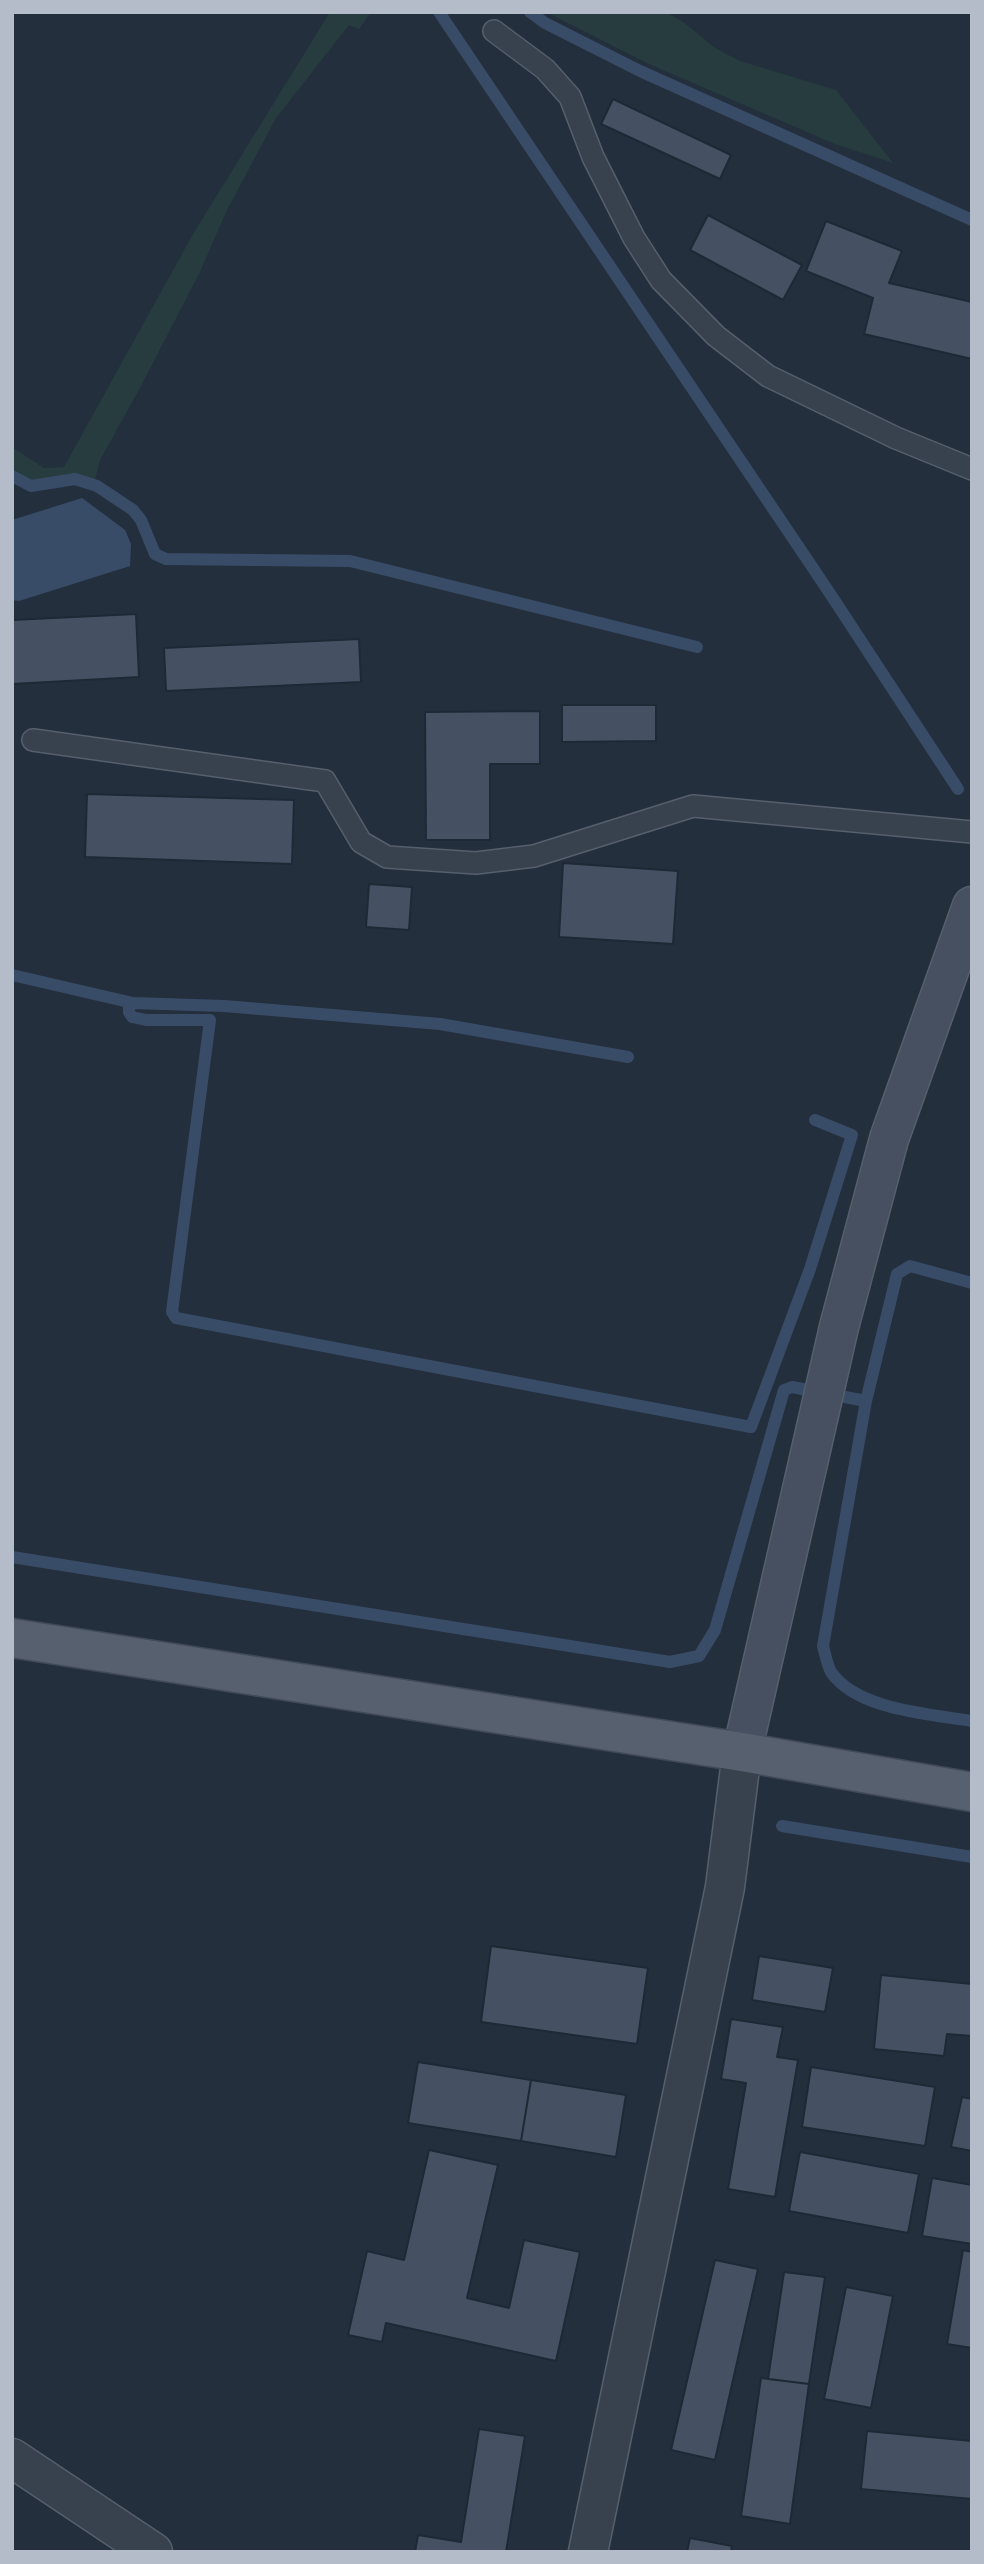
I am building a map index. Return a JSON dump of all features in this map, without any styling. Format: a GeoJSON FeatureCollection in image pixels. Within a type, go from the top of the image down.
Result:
{"type":"FeatureCollection","features":[{"type":"Feature","properties":{"kind":"main road"},"geometry":{"type":"LineString","coordinates":[[12,1638],[742,1752],[972,1792]]}},
{"type":"Feature","properties":{"kind":"street"},"geometry":{"type":"LineString","coordinates":[[588,2552],[725,1887],[742,1752],[839,1327],[889,1139],[972,906]]}},
{"type":"Feature","properties":{"kind":"street"},"geometry":{"type":"LineString","coordinates":[[12,2458],[153,2552]]}},
{"type":"Feature","properties":{"kind":"lane"},"geometry":{"type":"LineString","coordinates":[[494,31],[545,69],[570,97],[593,157],[634,238],[662,280],[716,336],[768,376],[896,438],[972,469]]}},
{"type":"Feature","properties":{"kind":"lane"},"geometry":{"type":"LineString","coordinates":[[33,740],[325,780],[361,842],[387,858],[476,863],[534,856],[693,806],[972,832]]}},
{"type":"Feature","properties":{"kind":"green space"},"geometry":{"type":"Polygon","coordinates":[[[330,12],[371,12],[359,29],[349,25],[276,118],[226,212],[200,272],[100,460],[95,480],[76,475],[31,482],[12,473],[12,447],[44,468],[64,467],[193,234],[330,12]]]}},
{"type":"Feature","properties":{"kind":"green space"},"geometry":{"type":"Polygon","coordinates":[[[546,12],[666,12],[686,24],[715,48],[740,61],[836,90],[893,163],[835,144],[649,64],[546,12]]]}},
{"type":"Feature","properties":{"kind":"water"},"geometry":{"type":"Polygon","coordinates":[[[82,498],[125,530],[131,544],[130,566],[19,601],[12,600],[12,520],[82,498]]]}},
{"type":"Feature","properties":{"kind":"building"},"geometry":{"type":"Polygon","coordinates":[[[613,99],[731,155],[720,179],[601,124],[613,99]]]}},
{"type":"Feature","properties":{"kind":"building"},"geometry":{"type":"Polygon","coordinates":[[[708,215],[802,265],[783,300],[690,250],[708,215]]]}},
{"type":"Feature","properties":{"kind":"building"},"geometry":{"type":"Polygon","coordinates":[[[826,221],[902,251],[889,283],[972,302],[972,359],[864,334],[873,298],[806,271],[826,221]]]}},
{"type":"Feature","properties":{"kind":"building"},"geometry":{"type":"Polygon","coordinates":[[[136,614],[139,677],[12,684],[12,620],[136,614]]]}},
{"type":"Feature","properties":{"kind":"building"},"geometry":{"type":"Polygon","coordinates":[[[359,639],[361,682],[166,691],[164,648],[359,639]]]}},
{"type":"Feature","properties":{"kind":"building"},"geometry":{"type":"Polygon","coordinates":[[[562,705],[656,705],[656,741],[562,742],[562,705]]]}},
{"type":"Feature","properties":{"kind":"building"},"geometry":{"type":"Polygon","coordinates":[[[540,711],[540,764],[490,764],[490,840],[426,840],[425,712],[540,711]]]}},
{"type":"Feature","properties":{"kind":"building"},"geometry":{"type":"Polygon","coordinates":[[[87,794],[294,800],[292,864],[85,857],[87,794]]]}},
{"type":"Feature","properties":{"kind":"building"},"geometry":{"type":"Polygon","coordinates":[[[563,863],[678,871],[673,944],[559,937],[563,863]]]}},
{"type":"Feature","properties":{"kind":"building"},"geometry":{"type":"Polygon","coordinates":[[[369,884],[412,887],[409,930],[366,927],[369,884]]]}},
{"type":"Feature","properties":{"kind":"building"},"geometry":{"type":"Polygon","coordinates":[[[491,1946],[648,1968],[637,2044],[481,2022],[491,1946]]]}},
{"type":"Feature","properties":{"kind":"building"},"geometry":{"type":"Polygon","coordinates":[[[759,1956],[833,1968],[825,2012],[752,2000],[759,1956]]]}},
{"type":"Feature","properties":{"kind":"building"},"geometry":{"type":"Polygon","coordinates":[[[881,1975],[972,1984],[972,2036],[947,2034],[944,2056],[874,2049],[881,1975]]]}},
{"type":"Feature","properties":{"kind":"building"},"geometry":{"type":"Polygon","coordinates":[[[731,2019],[783,2027],[777,2057],[798,2060],[775,2197],[728,2189],[746,2083],[721,2079],[731,2019]]]}},
{"type":"Feature","properties":{"kind":"building"},"geometry":{"type":"Polygon","coordinates":[[[418,2062],[531,2080],[521,2141],[408,2123],[418,2062]]]}},
{"type":"Feature","properties":{"kind":"building"},"geometry":{"type":"Polygon","coordinates":[[[811,2067],[935,2087],[925,2146],[802,2127],[811,2067]]]}},
{"type":"Feature","properties":{"kind":"building"},"geometry":{"type":"Polygon","coordinates":[[[531,2080],[626,2095],[616,2157],[521,2141],[531,2080]]]}},
{"type":"Feature","properties":{"kind":"building"},"geometry":{"type":"Polygon","coordinates":[[[962,2097],[972,2099],[972,2151],[951,2147],[962,2097]]]}},
{"type":"Feature","properties":{"kind":"building"},"geometry":{"type":"Polygon","coordinates":[[[429,2150],[498,2165],[467,2298],[509,2308],[524,2240],[580,2252],[556,2361],[386,2323],[382,2342],[348,2335],[367,2251],[404,2260],[429,2150]]]}},
{"type":"Feature","properties":{"kind":"building"},"geometry":{"type":"Polygon","coordinates":[[[800,2152],[919,2174],[908,2233],[789,2211],[800,2152]]]}},
{"type":"Feature","properties":{"kind":"building"},"geometry":{"type":"Polygon","coordinates":[[[932,2178],[972,2185],[972,2244],[922,2236],[932,2178]]]}},
{"type":"Feature","properties":{"kind":"building"},"geometry":{"type":"Polygon","coordinates":[[[963,2250],[972,2252],[972,2348],[947,2344],[963,2250]]]}},
{"type":"Feature","properties":{"kind":"building"},"geometry":{"type":"Polygon","coordinates":[[[715,2260],[758,2269],[715,2460],[671,2450],[715,2260]]]}},
{"type":"Feature","properties":{"kind":"building"},"geometry":{"type":"Polygon","coordinates":[[[784,2272],[825,2277],[809,2384],[768,2379],[784,2272]]]}},
{"type":"Feature","properties":{"kind":"building"},"geometry":{"type":"Polygon","coordinates":[[[846,2287],[893,2296],[871,2408],[824,2399],[846,2287]]]}},
{"type":"Feature","properties":{"kind":"building"},"geometry":{"type":"Polygon","coordinates":[[[761,2378],[809,2384],[790,2524],[741,2516],[761,2378]]]}},
{"type":"Feature","properties":{"kind":"building"},"geometry":{"type":"Polygon","coordinates":[[[479,2429],[525,2436],[506,2552],[415,2552],[418,2535],[461,2542],[479,2429]]]}},
{"type":"Feature","properties":{"kind":"building"},"geometry":{"type":"Polygon","coordinates":[[[867,2431],[972,2441],[972,2499],[861,2489],[867,2431]]]}},
{"type":"Feature","properties":{"kind":"building"},"geometry":{"type":"Polygon","coordinates":[[[690,2538],[732,2546],[731,2552],[687,2552],[690,2538]]]}},
{"type":"Feature","properties":{"kind":"waterway"},"geometry":{"type":"LineString","coordinates":[[439,12],[831,595],[958,789]]}},
{"type":"Feature","properties":{"kind":"waterway"},"geometry":{"type":"LineString","coordinates":[[530,12],[545,23],[640,71],[972,220]]}},
{"type":"Feature","properties":{"kind":"waterway"},"geometry":{"type":"LineString","coordinates":[[12,476],[31,486],[75,479],[97,486],[133,510],[141,520],[155,554],[166,559],[350,561],[697,647]]}},
{"type":"Feature","properties":{"kind":"waterway"},"geometry":{"type":"LineString","coordinates":[[12,975],[133,1003],[224,1006],[440,1024],[628,1057]]}},
{"type":"Feature","properties":{"kind":"waterway"},"geometry":{"type":"LineString","coordinates":[[129,1002],[132,1017],[146,1020],[210,1020],[172,1312],[176,1318],[751,1427],[810,1269],[852,1135],[815,1120]]}},
{"type":"Feature","properties":{"kind":"waterway"},"geometry":{"type":"LineString","coordinates":[[12,1557],[670,1662],[699,1656],[715,1630],[784,1390],[792,1387],[866,1401],[897,1274],[910,1266],[972,1283]]}},
{"type":"Feature","properties":{"kind":"waterway"},"geometry":{"type":"LineString","coordinates":[[866,1401],[823,1646],[828,1666],[843,1685],[876,1702],[972,1721]]}},
{"type":"Feature","properties":{"kind":"waterway"},"geometry":{"type":"LineString","coordinates":[[782,1826],[972,1857]]}}]}
